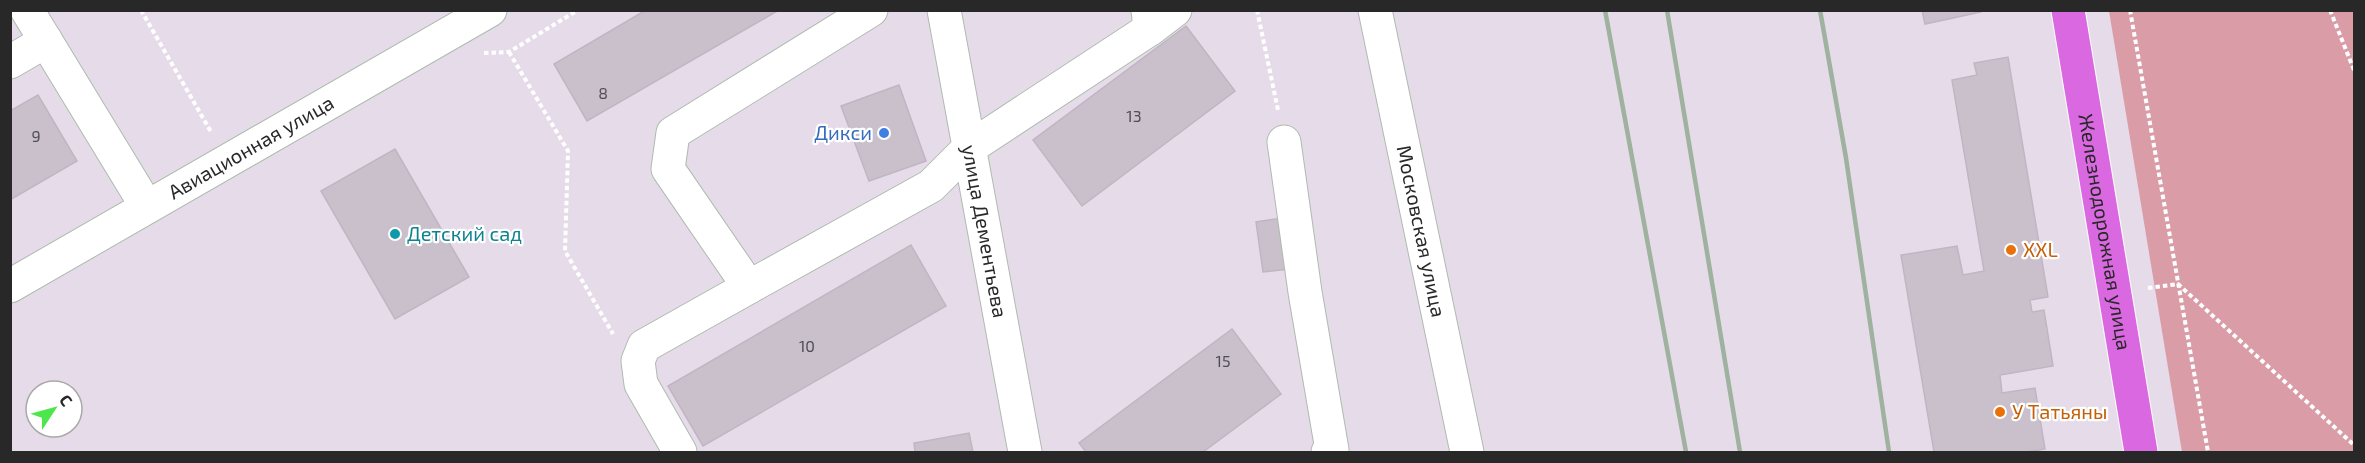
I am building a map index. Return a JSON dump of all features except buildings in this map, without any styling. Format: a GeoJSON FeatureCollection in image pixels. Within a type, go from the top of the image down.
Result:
{"type":"FeatureCollection","features":[{"type":"Feature","properties":{"kind":"main road","name":"Железнодорожная улица"},"geometry":{"type":"LineString","coordinates":[[2068,10],[2141,453]]}},
{"type":"Feature","properties":{"kind":"street"},"geometry":{"type":"LineString","coordinates":[[27,10],[147,207]]}},
{"type":"Feature","properties":{"kind":"street","name":"Авиационная улица"},"geometry":{"type":"LineString","coordinates":[[10,286],[490,10]]}},
{"type":"Feature","properties":{"kind":"street"},"geometry":{"type":"LineString","coordinates":[[749,287],[668,169],[673,133],[870,10]]}},
{"type":"Feature","properties":{"kind":"street","name":"улица Дементьева"},"geometry":{"type":"LineString","coordinates":[[944,10],[1025,453]]}},
{"type":"Feature","properties":{"kind":"street","name":"Московская улица"},"geometry":{"type":"LineString","coordinates":[[1375,10],[1467,453]]}},
{"type":"Feature","properties":{"kind":"street"},"geometry":{"type":"LineString","coordinates":[[680,453],[641,384],[638,360],[644,346],[931,186],[969,148],[1157,17]]}},
{"type":"Feature","properties":{"kind":"street"},"geometry":{"type":"LineString","coordinates":[[10,62],[46,41]]}},
{"type":"Feature","properties":{"kind":"street"},"geometry":{"type":"LineString","coordinates":[[1284,142],[1331,452]]}},
{"type":"Feature","properties":{"kind":"path"},"geometry":{"type":"LineString","coordinates":[[141,10],[214,137]]}},
{"type":"Feature","properties":{"kind":"path"},"geometry":{"type":"LineString","coordinates":[[1257,10],[1284,142]]}},
{"type":"Feature","properties":{"kind":"path"},"geometry":{"type":"LineString","coordinates":[[2130,10],[2208,453]]}},
{"type":"Feature","properties":{"kind":"path"},"geometry":{"type":"LineString","coordinates":[[2330,10],[2355,70]]}},
{"type":"Feature","properties":{"kind":"path"},"geometry":{"type":"LineString","coordinates":[[509,52],[568,152],[565,251],[641,384]]}},
{"type":"Feature","properties":{"kind":"path"},"geometry":{"type":"LineString","coordinates":[[2146,288],[2178,284],[2355,445]]}},
{"type":"Feature","properties":{"kind":"shaded area"},"geometry":{"type":"Polygon","coordinates":[[[2109,11],[2354,11],[2354,452],[2182,452],[2109,11]]]}},
{"type":"Feature","properties":{"kind":"railway"},"geometry":{"type":"LineString","coordinates":[[1605,10],[1686,452]]}},
{"type":"Feature","properties":{"kind":"railway"},"geometry":{"type":"LineString","coordinates":[[1667,10],[1740,452]]}},
{"type":"Feature","properties":{"kind":"railway"},"geometry":{"type":"LineString","coordinates":[[1820,10],[1846,158],[1889,452]]}},
{"type":"Feature","properties":{"kind":"place","name":"Дикси"},"geometry":{"type":"Point","coordinates":[884,133]}},
{"type":"Feature","properties":{"kind":"place","name":"Детский сад"},"geometry":{"type":"Point","coordinates":[395,234]}},
{"type":"Feature","properties":{"kind":"place","name":"XXL"},"geometry":{"type":"Point","coordinates":[2011,250]}},
{"type":"Feature","properties":{"kind":"place","name":"У Татьяны"},"geometry":{"type":"Point","coordinates":[2000,412]}}]}
